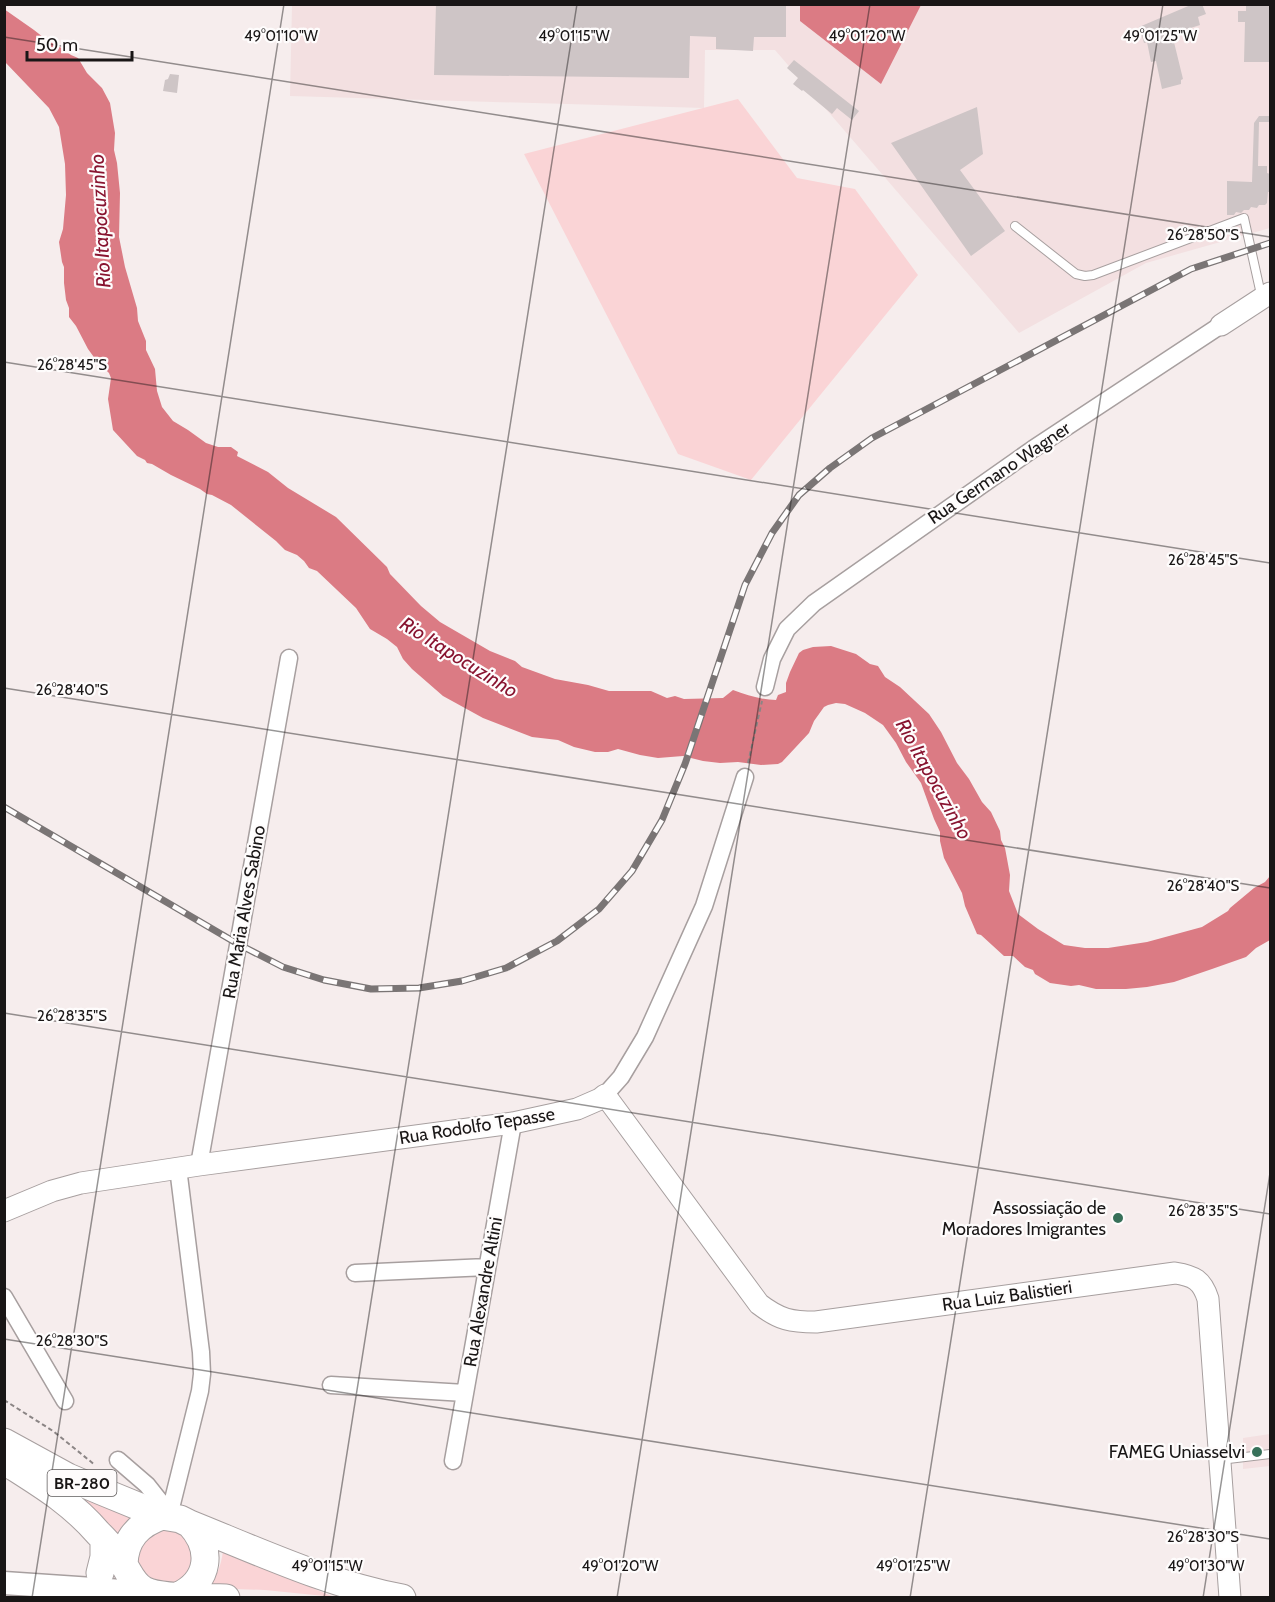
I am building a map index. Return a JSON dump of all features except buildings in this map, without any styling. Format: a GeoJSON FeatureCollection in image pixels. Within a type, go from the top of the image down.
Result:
{"type":"FeatureCollection","features":[{"type":"Feature","properties":{"kind":"highway","name":"BR-280"},"geometry":{"type":"LineString","coordinates":[[4,1442],[68,1477],[329,1579],[402,1598]]}},
{"type":"Feature","properties":{"kind":"highway","name":"BR-280"},"geometry":{"type":"LineString","coordinates":[[4,1462],[60,1497],[82,1515],[104,1540],[105,1557],[112,1569]]}},
{"type":"Feature","properties":{"kind":"highway"},"geometry":{"type":"LineString","coordinates":[[160,1595],[189,1589],[204,1569],[205,1546],[199,1533],[173,1517],[144,1523],[136,1531],[112,1569],[130,1577],[143,1590],[160,1595],[226,1598]]}},
{"type":"Feature","properties":{"kind":"main road"},"geometry":{"type":"LineString","coordinates":[[47,1585],[112,1569]]}},
{"type":"Feature","properties":{"kind":"main road"},"geometry":{"type":"LineString","coordinates":[[4,1583],[160,1595]]}},
{"type":"Feature","properties":{"kind":"street","name":"Rua Germano Wagner"},"geometry":{"type":"LineString","coordinates":[[765,687],[772,659],[787,628],[814,603],[1033,449],[1266,296]]}},
{"type":"Feature","properties":{"kind":"street","name":"Rua Maria Alves Sabino"},"geometry":{"type":"LineString","coordinates":[[199,1165],[289,658]]}},
{"type":"Feature","properties":{"kind":"street","name":"Rua Rodolfo Tepasse"},"geometry":{"type":"LineString","coordinates":[[4,1211],[52,1191],[81,1183],[199,1165],[513,1124],[577,1108],[600,1099],[621,1077],[645,1037],[704,906],[745,777]]}},
{"type":"Feature","properties":{"kind":"street","name":"Rua Luiz Balistieri"},"geometry":{"type":"LineString","coordinates":[[605,1095],[759,1304],[772,1314],[794,1322],[816,1322],[1175,1273],[1188,1275],[1198,1280],[1205,1288],[1209,1299],[1230,1598]]}},
{"type":"Feature","properties":{"kind":"street","name":"Rua Alexandre Altini"},"geometry":{"type":"LineString","coordinates":[[453,1461],[513,1124]]}},
{"type":"Feature","properties":{"kind":"street"},"geometry":{"type":"LineString","coordinates":[[173,1517],[202,1374],[178,1168]]}},
{"type":"Feature","properties":{"kind":"street"},"geometry":{"type":"LineString","coordinates":[[355,1273],[487,1268]]}},
{"type":"Feature","properties":{"kind":"street"},"geometry":{"type":"LineString","coordinates":[[4,1297],[65,1401]]}},
{"type":"Feature","properties":{"kind":"street"},"geometry":{"type":"LineString","coordinates":[[331,1385],[465,1393]]}},
{"type":"Feature","properties":{"kind":"street"},"geometry":{"type":"LineString","coordinates":[[118,1460],[147,1485],[173,1517]]}},
{"type":"Feature","properties":{"kind":"lane"},"geometry":{"type":"LineString","coordinates":[[1016,226],[1076,274],[1085,276],[1244,218],[1266,296]]}},
{"type":"Feature","properties":{"kind":"lane"},"geometry":{"type":"LineString","coordinates":[[1220,1460],[1270,1454]]}},
{"type":"Feature","properties":{"kind":"path"},"geometry":{"type":"LineString","coordinates":[[745,777],[765,687]]}},
{"type":"Feature","properties":{"kind":"path"},"geometry":{"type":"LineString","coordinates":[[4,1400],[53,1431],[98,1467]]}},
{"type":"Feature","properties":{"kind":"shaded area"},"geometry":{"type":"Polygon","coordinates":[[[292,5],[1270,5],[1270,228],[1146,263],[1019,333],[775,50],[705,50],[704,108],[290,96],[292,5]]]}},
{"type":"Feature","properties":{"kind":"shaded area"},"geometry":{"type":"Polygon","coordinates":[[[738,99],[797,178],[855,189],[918,275],[751,480],[678,454],[524,154],[738,99]]]}},
{"type":"Feature","properties":{"kind":"shaded area","name":"FAMEG Uniasselvi"},"geometry":{"type":"Polygon","coordinates":[[[1270,1434],[1270,1466],[1243,1469],[1243,1438],[1270,1434]]]}},
{"type":"Feature","properties":{"kind":"shaded area"},"geometry":{"type":"Polygon","coordinates":[[[48,1479],[142,1515],[121,1547],[48,1479]]]}},
{"type":"Feature","properties":{"kind":"shaded area"},"geometry":{"type":"Polygon","coordinates":[[[168,1530],[185,1538],[195,1554],[187,1580],[160,1587],[145,1575],[137,1560],[140,1547],[149,1537],[168,1530]]]}},
{"type":"Feature","properties":{"kind":"shaded area"},"geometry":{"type":"Polygon","coordinates":[[[223,1551],[334,1597],[265,1590],[207,1588],[218,1571],[223,1551]]]}},
{"type":"Feature","properties":{"kind":"water"},"geometry":{"type":"Polygon","coordinates":[[[800,4],[921,5],[881,84],[800,21],[800,4]]]}},
{"type":"Feature","properties":{"kind":"water","name":"Rio Itapocuzinho"},"geometry":{"type":"Polygon","coordinates":[[[4,9],[48,41],[78,58],[87,73],[102,88],[110,103],[120,193],[119,237],[137,308],[138,321],[146,341],[146,350],[155,369],[157,391],[162,407],[173,421],[206,443],[218,447],[231,447],[238,452],[237,456],[268,472],[288,488],[336,517],[387,567],[390,574],[421,606],[440,622],[490,651],[515,661],[522,667],[555,679],[609,691],[651,691],[667,698],[675,696],[684,699],[723,698],[733,690],[776,700],[778,695],[786,692],[790,672],[799,653],[803,650],[831,646],[856,654],[870,664],[878,666],[885,677],[900,687],[929,714],[941,732],[957,763],[991,812],[1000,831],[1010,875],[1009,891],[1018,914],[1038,929],[1064,945],[1085,948],[1108,948],[1147,942],[1202,927],[1228,911],[1270,876],[1270,940],[1246,957],[1174,982],[1126,989],[1096,989],[1050,983],[1025,967],[1013,956],[1004,956],[977,934],[962,893],[944,858],[940,832],[921,783],[883,725],[845,704],[836,703],[824,707],[809,733],[782,762],[761,765],[738,762],[720,763],[683,756],[658,758],[618,749],[595,752],[558,740],[532,737],[483,718],[443,696],[412,669],[403,659],[397,647],[370,629],[356,608],[317,571],[309,568],[297,555],[285,550],[231,505],[147,463],[137,456],[113,430],[108,399],[111,378],[88,349],[69,317],[59,242],[63,229],[66,195],[65,164],[59,127],[49,108],[5,62],[4,9]]]}},
{"type":"Feature","properties":{"kind":"railway"},"geometry":{"type":"LineString","coordinates":[[4,807],[238,944],[283,967],[324,980],[371,989],[419,988],[462,981],[506,968],[557,941],[599,909],[632,871],[662,820],[685,764],[745,585],[772,533],[799,495],[830,468],[872,438],[1191,269],[1270,243]]}},
{"type":"Feature","properties":{"kind":"place","name":"Assossiação de Moradores Imigrantes"},"geometry":{"type":"Point","coordinates":[1118,1218]}},
{"type":"Feature","properties":{"kind":"place","name":"FAMEG Uniasselvi"},"geometry":{"type":"Point","coordinates":[1257,1452]}}]}
